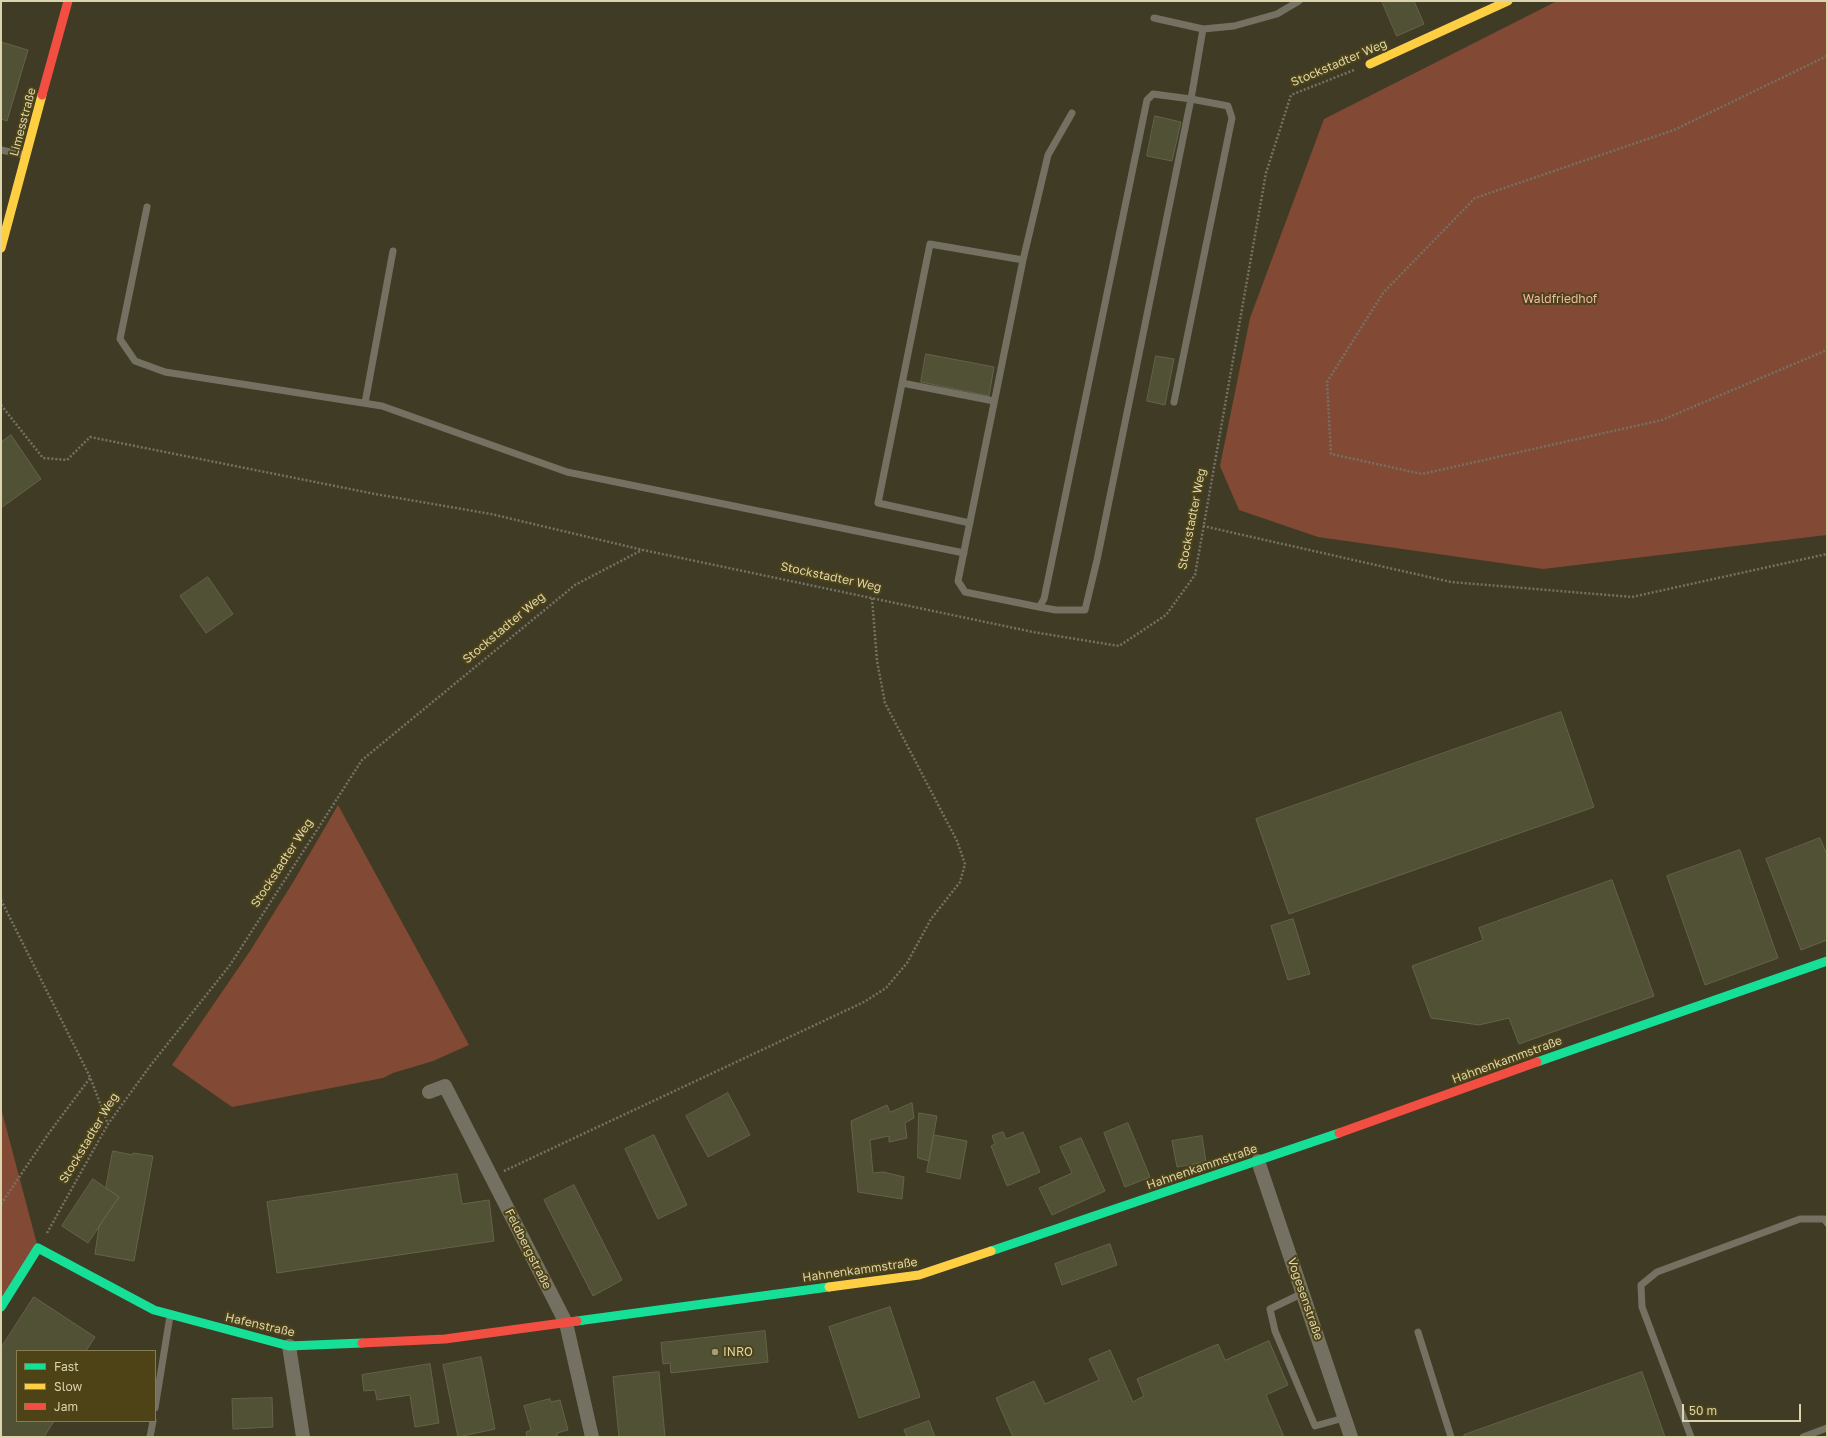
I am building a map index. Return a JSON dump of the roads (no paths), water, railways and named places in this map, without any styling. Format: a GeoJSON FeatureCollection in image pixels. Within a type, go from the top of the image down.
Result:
{"type":"FeatureCollection","features":[{"type":"Feature","properties":{"kind":"street","name":"Limesstraße"},"geometry":{"type":"LineString","coordinates":[[1,248],[68,1]]}},
{"type":"Feature","properties":{"kind":"street","name":"Stockstadter Weg"},"geometry":{"type":"LineString","coordinates":[[1370,64],[1508,1]]}},
{"type":"Feature","properties":{"kind":"street","name":"Hahnenkammstraße"},"geometry":{"type":"LineString","coordinates":[[566,1323],[919,1275],[1258,1161],[1663,1017],[1827,961]]}},
{"type":"Feature","properties":{"kind":"street","name":"Feldbergstraße"},"geometry":{"type":"LineString","coordinates":[[429,1092],[445,1086],[566,1323],[592,1437]]}},
{"type":"Feature","properties":{"kind":"street","name":"Vogesenstraße"},"geometry":{"type":"LineString","coordinates":[[1258,1161],[1351,1437]]}},
{"type":"Feature","properties":{"kind":"street","name":"Hafenstraße"},"geometry":{"type":"LineString","coordinates":[[1,1307],[38,1248],[154,1310],[289,1346],[445,1339],[566,1323]]}},
{"type":"Feature","properties":{"kind":"street"},"geometry":{"type":"LineString","coordinates":[[289,1346],[303,1437]]}},
{"type":"Feature","properties":{"kind":"lane"},"geometry":{"type":"LineString","coordinates":[[1154,18],[1203,29],[1234,26],[1277,14],[1299,1]]}},
{"type":"Feature","properties":{"kind":"lane"},"geometry":{"type":"LineString","coordinates":[[1072,113],[1048,155],[1023,260],[958,581],[965,592],[1056,610],[1085,610],[1097,560],[1203,29]]}},
{"type":"Feature","properties":{"kind":"lane"},"geometry":{"type":"LineString","coordinates":[[1039,607],[1044,599],[1147,100],[1153,94],[1228,106],[1232,118],[1174,402]]}},
{"type":"Feature","properties":{"kind":"lane"},"geometry":{"type":"LineString","coordinates":[[1,150],[27,156]]}},
{"type":"Feature","properties":{"kind":"lane"},"geometry":{"type":"LineString","coordinates":[[147,207],[120,339],[135,361],[165,372],[382,406],[567,472],[964,553]]}},
{"type":"Feature","properties":{"kind":"lane"},"geometry":{"type":"LineString","coordinates":[[970,523],[878,503],[930,244],[1023,260]]}},
{"type":"Feature","properties":{"kind":"lane"},"geometry":{"type":"LineString","coordinates":[[365,403],[393,251]]}},
{"type":"Feature","properties":{"kind":"lane"},"geometry":{"type":"LineString","coordinates":[[902,383],[994,401]]}},
{"type":"Feature","properties":{"kind":"lane"},"geometry":{"type":"LineString","coordinates":[[1691,1437],[1642,1307],[1641,1285],[1658,1272],[1800,1219],[1824,1220],[1827,1223]]}},
{"type":"Feature","properties":{"kind":"lane"},"geometry":{"type":"LineString","coordinates":[[1303,1293],[1270,1309],[1275,1331],[1315,1426],[1344,1418]]}},
{"type":"Feature","properties":{"kind":"lane"},"geometry":{"type":"LineString","coordinates":[[156,1402],[170,1314]]}},
{"type":"Feature","properties":{"kind":"lane"},"geometry":{"type":"LineString","coordinates":[[1418,1332],[1451,1437]]}},
{"type":"Feature","properties":{"kind":"lane"},"geometry":{"type":"LineString","coordinates":[[150,1437],[153,1422]]}},
{"type":"Feature","properties":{"kind":"lane"},"geometry":{"type":"LineString","coordinates":[[1803,1437],[1827,1428]]}},
{"type":"Feature","properties":{"kind":"place","name":"INRO"},"geometry":{"type":"Point","coordinates":[715,1352]}},
{"type":"Feature","properties":{"kind":"park label","name":"Waldfriedhof"},"geometry":{"type":"Point","coordinates":[1560,299]}}]}
